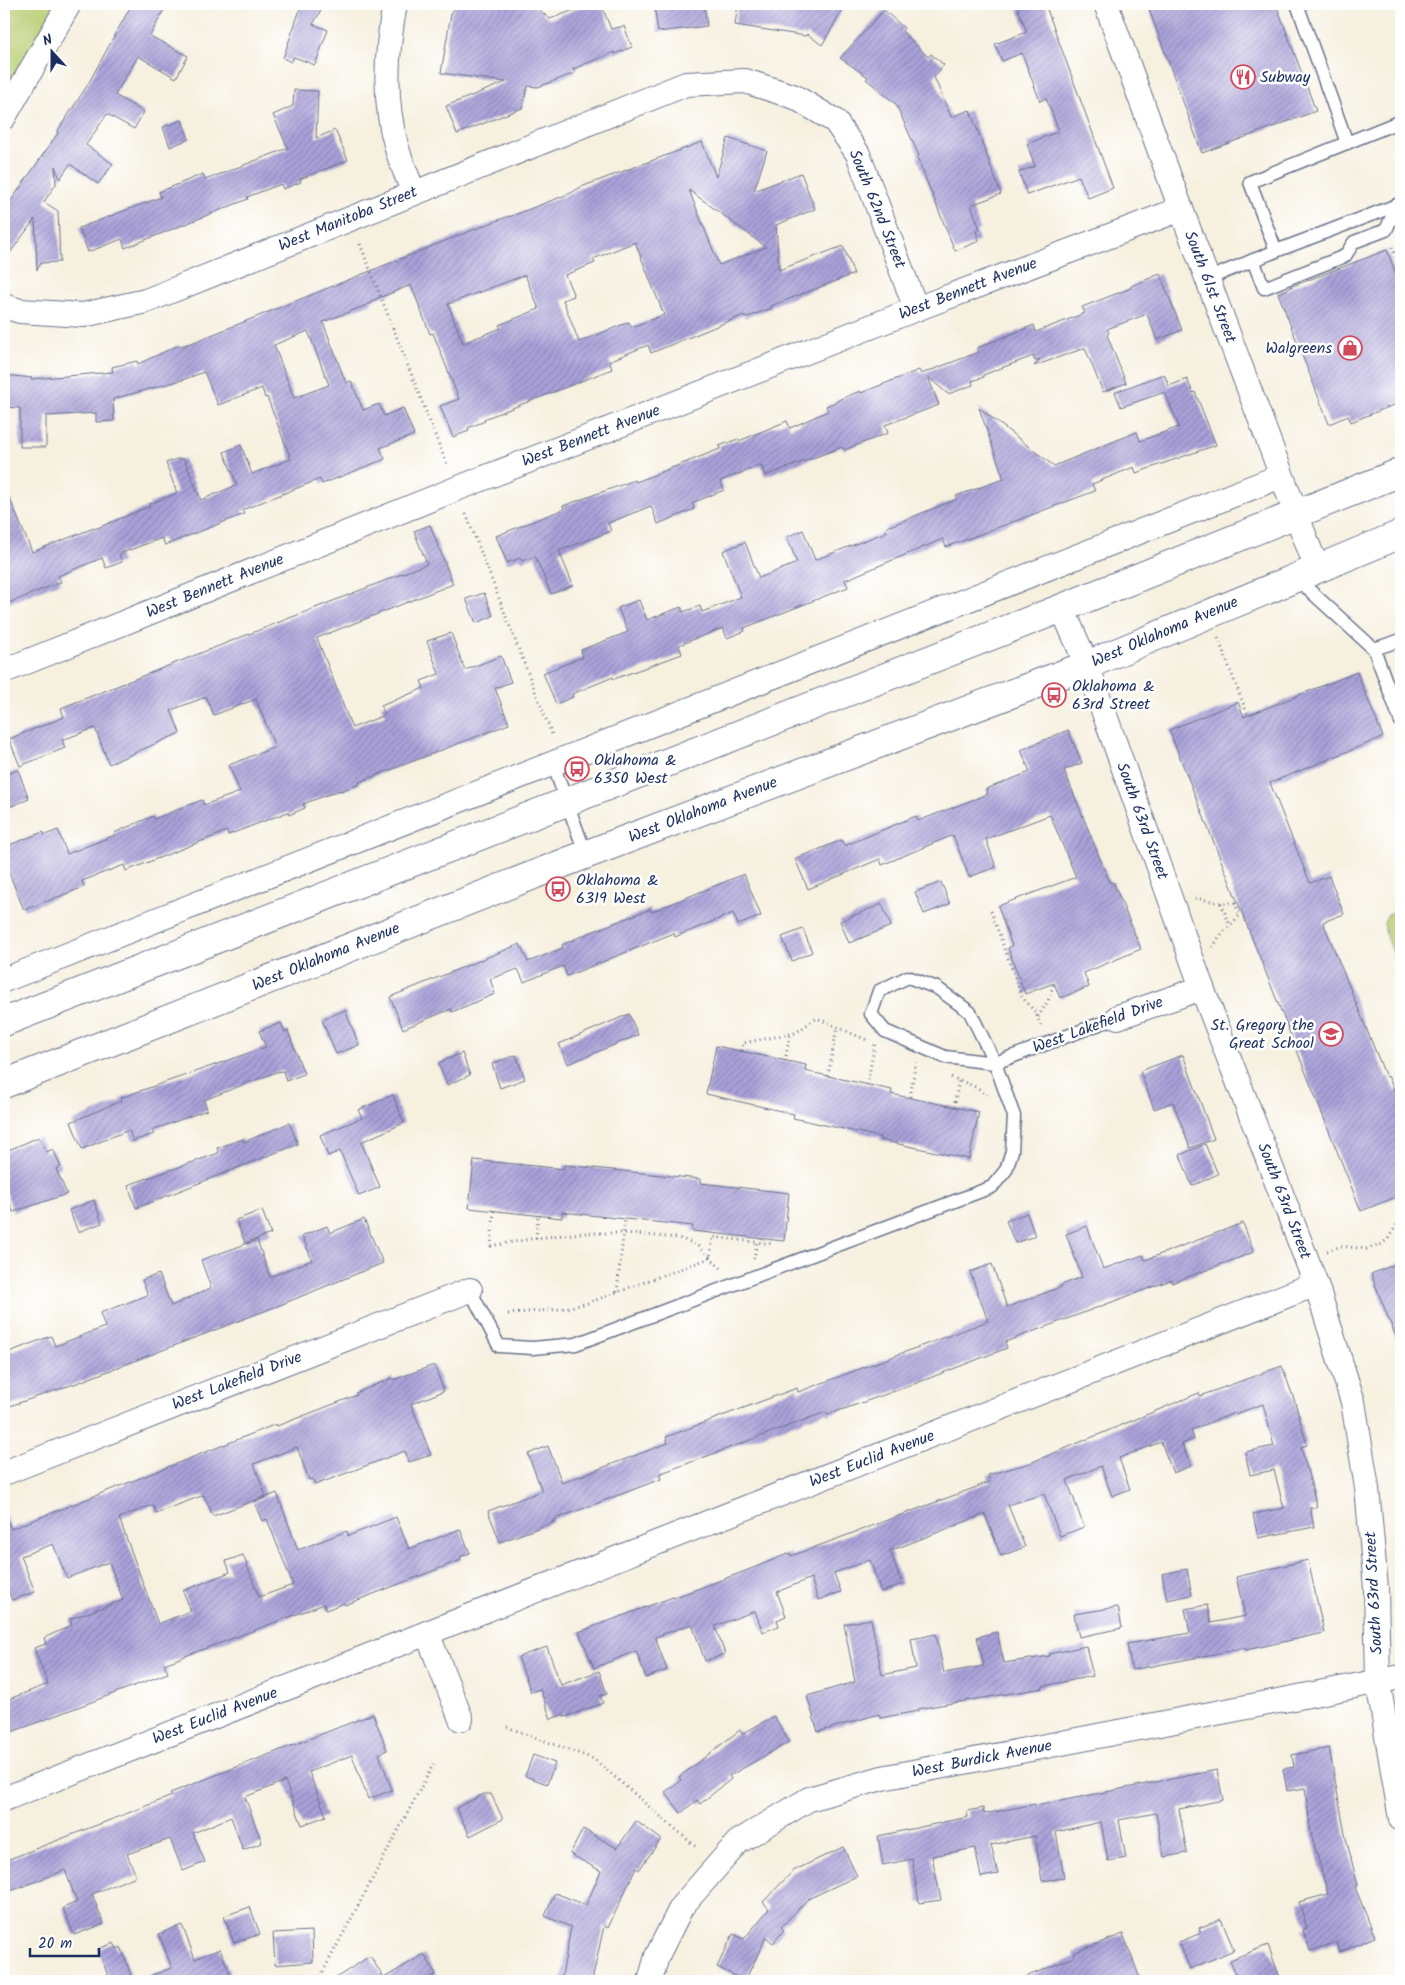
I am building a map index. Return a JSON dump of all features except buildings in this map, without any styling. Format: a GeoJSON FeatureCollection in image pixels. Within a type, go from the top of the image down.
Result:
{"type":"FeatureCollection","features":[{"type":"Feature","properties":{"kind":"main road"},"geometry":{"type":"LineString","coordinates":[[4,1022],[1062,608],[1401,472]]}},
{"type":"Feature","properties":{"kind":"main road","name":"West Oklahoma Avenue"},"geometry":{"type":"LineString","coordinates":[[4,1084],[586,855],[1087,665],[1401,534]]}},
{"type":"Feature","properties":{"kind":"street"},"geometry":{"type":"LineString","coordinates":[[4,117],[68,4]]}},
{"type":"Feature","properties":{"kind":"street"},"geometry":{"type":"LineString","coordinates":[[396,4],[388,40],[387,95],[396,145],[413,192]]}},
{"type":"Feature","properties":{"kind":"street","name":"South 61st Street"},"geometry":{"type":"LineString","coordinates":[[1106,4],[1295,514],[1306,574]]}},
{"type":"Feature","properties":{"kind":"street","name":"South 62nd Street"},"geometry":{"type":"LineString","coordinates":[[686,84],[745,82],[795,97],[835,122],[858,154],[916,309]]}},
{"type":"Feature","properties":{"kind":"street","name":"West Manitoba Street"},"geometry":{"type":"LineString","coordinates":[[4,306],[20,311],[83,315],[146,301],[413,192],[686,84]]}},
{"type":"Feature","properties":{"kind":"street","name":"West Bennett Avenue"},"geometry":{"type":"LineString","coordinates":[[4,670],[447,493],[916,309],[1181,209]]}},
{"type":"Feature","properties":{"kind":"street"},"geometry":{"type":"LineString","coordinates":[[4,980],[1281,476]]}},
{"type":"Feature","properties":{"kind":"street","name":"South 63rd Street"},"geometry":{"type":"LineString","coordinates":[[1062,608],[1087,665],[1202,988],[1316,1284],[1353,1402],[1367,1488],[1376,1588],[1378,1682],[1401,1818]]}},
{"type":"Feature","properties":{"kind":"street","name":"West Lakefield Drive"},"geometry":{"type":"LineString","coordinates":[[1118,1017],[1202,988]]}},
{"type":"Feature","properties":{"kind":"street","name":"West Euclid Avenue"},"geometry":{"type":"LineString","coordinates":[[4,1799],[1316,1284]]}},
{"type":"Feature","properties":{"kind":"street","name":"West Lakefield Drive"},"geometry":{"type":"LineString","coordinates":[[4,1473],[470,1290]]}},
{"type":"Feature","properties":{"kind":"street"},"geometry":{"type":"LineString","coordinates":[[426,1633],[461,1719]]}},
{"type":"Feature","properties":{"kind":"street","name":"West Burdick Avenue"},"geometry":{"type":"LineString","coordinates":[[650,1981],[657,1956],[682,1906],[732,1848],[738,1842],[809,1799],[882,1778],[1401,1677]]}},
{"type":"Feature","properties":{"kind":"lane"},"geometry":{"type":"LineString","coordinates":[[1297,4],[1347,143]]}},
{"type":"Feature","properties":{"kind":"lane"},"geometry":{"type":"LineString","coordinates":[[1276,251],[1250,182],[1401,122]]}},
{"type":"Feature","properties":{"kind":"lane"},"geometry":{"type":"LineString","coordinates":[[1207,279],[1276,251],[1400,208]]}},
{"type":"Feature","properties":{"kind":"lane"},"geometry":{"type":"LineString","coordinates":[[1253,260],[1264,288],[1345,256],[1354,242],[1386,230],[1400,208]]}},
{"type":"Feature","properties":{"kind":"lane"},"geometry":{"type":"LineString","coordinates":[[1306,574],[1374,649],[1401,722]]}},
{"type":"Feature","properties":{"kind":"lane"},"geometry":{"type":"LineString","coordinates":[[1374,649],[1401,640]]}},
{"type":"Feature","properties":{"kind":"lane"},"geometry":{"type":"LineString","coordinates":[[553,764],[586,855]]}},
{"type":"Feature","properties":{"kind":"lane"},"geometry":{"type":"LineString","coordinates":[[470,1290],[499,1346],[533,1348],[576,1344],[992,1187],[1006,1170],[1012,1151],[1014,1116],[995,1063],[970,1012],[937,988],[908,978],[879,991],[872,1014],[885,1031],[945,1057],[995,1063]]}},
{"type":"Feature","properties":{"kind":"lane","name":"West Lakefield Drive"},"geometry":{"type":"LineString","coordinates":[[995,1063],[1118,1017]]}},
{"type":"Feature","properties":{"kind":"path"},"geometry":{"type":"LineString","coordinates":[[1386,230],[1401,268]]}},
{"type":"Feature","properties":{"kind":"path"},"geometry":{"type":"LineString","coordinates":[[360,244],[447,465]]}},
{"type":"Feature","properties":{"kind":"path"},"geometry":{"type":"LineString","coordinates":[[466,514],[553,737]]}},
{"type":"Feature","properties":{"kind":"path"},"geometry":{"type":"LineString","coordinates":[[1216,635],[1248,716]]}},
{"type":"Feature","properties":{"kind":"path"},"geometry":{"type":"LineString","coordinates":[[1195,898],[1221,903],[1236,903],[1240,915],[1213,948]]}},
{"type":"Feature","properties":{"kind":"path"},"geometry":{"type":"LineString","coordinates":[[1221,903],[1230,926]]}},
{"type":"Feature","properties":{"kind":"path"},"geometry":{"type":"LineString","coordinates":[[990,912],[1022,997],[1038,1018],[1047,1044]]}},
{"type":"Feature","properties":{"kind":"path"},"geometry":{"type":"LineString","coordinates":[[1038,1018],[1048,1002],[1054,983]]}},
{"type":"Feature","properties":{"kind":"path"},"geometry":{"type":"LineString","coordinates":[[742,1052],[743,1044],[794,1033],[817,1018],[884,1047]]}},
{"type":"Feature","properties":{"kind":"path"},"geometry":{"type":"LineString","coordinates":[[828,1076],[838,1027]]}},
{"type":"Feature","properties":{"kind":"path"},"geometry":{"type":"LineString","coordinates":[[785,1061],[790,1034]]}},
{"type":"Feature","properties":{"kind":"path"},"geometry":{"type":"LineString","coordinates":[[867,1084],[875,1044]]}},
{"type":"Feature","properties":{"kind":"path"},"geometry":{"type":"LineString","coordinates":[[908,1058],[925,1065]]}},
{"type":"Feature","properties":{"kind":"path"},"geometry":{"type":"LineString","coordinates":[[910,1098],[916,1062]]}},
{"type":"Feature","properties":{"kind":"path"},"geometry":{"type":"LineString","coordinates":[[950,1076],[986,1094],[990,1100]]}},
{"type":"Feature","properties":{"kind":"path"},"geometry":{"type":"LineString","coordinates":[[954,1107],[958,1080]]}},
{"type":"Feature","properties":{"kind":"path"},"geometry":{"type":"LineString","coordinates":[[494,1211],[492,1246],[536,1238],[582,1233],[623,1233],[678,1238],[696,1244],[724,1271],[731,1268]]}},
{"type":"Feature","properties":{"kind":"path"},"geometry":{"type":"LineString","coordinates":[[536,1238],[538,1215]]}},
{"type":"Feature","properties":{"kind":"path"},"geometry":{"type":"LineString","coordinates":[[1327,1252],[1341,1246],[1366,1249],[1380,1245],[1388,1239],[1401,1218]]}},
{"type":"Feature","properties":{"kind":"path"},"geometry":{"type":"LineString","coordinates":[[617,1292],[625,1219]]}},
{"type":"Feature","properties":{"kind":"path"},"geometry":{"type":"LineString","coordinates":[[710,1258],[713,1237],[774,1244]]}},
{"type":"Feature","properties":{"kind":"path"},"geometry":{"type":"LineString","coordinates":[[754,1260],[757,1242]]}},
{"type":"Feature","properties":{"kind":"path"},"geometry":{"type":"LineString","coordinates":[[746,1263],[763,1257]]}},
{"type":"Feature","properties":{"kind":"path"},"geometry":{"type":"LineString","coordinates":[[508,1314],[560,1310],[584,1304],[710,1258]]}},
{"type":"Feature","properties":{"kind":"path"},"geometry":{"type":"LineString","coordinates":[[507,1727],[594,1759],[697,1848]]}},
{"type":"Feature","properties":{"kind":"path"},"geometry":{"type":"LineString","coordinates":[[318,1981],[434,1763]]}},
{"type":"Feature","properties":{"kind":"green space"},"geometry":{"type":"Polygon","coordinates":[[[4,4],[57,4],[4,100],[4,4]]]}},
{"type":"Feature","properties":{"kind":"green space"},"geometry":{"type":"Polygon","coordinates":[[[1401,909],[1401,974],[1385,931],[1384,922],[1388,914],[1401,909]]]}},
{"type":"Feature","properties":{"kind":"place","name":"Subway"},"geometry":{"type":"Point","coordinates":[1243,77]}},
{"type":"Feature","properties":{"kind":"place","name":"Walgreens"},"geometry":{"type":"Point","coordinates":[1350,348]}},
{"type":"Feature","properties":{"kind":"place","name":"Oklahoma & 63rd Street"},"geometry":{"type":"Point","coordinates":[1054,695]}},
{"type":"Feature","properties":{"kind":"place","name":"Oklahoma & 6350 West"},"geometry":{"type":"Point","coordinates":[577,769]}},
{"type":"Feature","properties":{"kind":"place","name":"Oklahoma & 6319 West"},"geometry":{"type":"Point","coordinates":[558,889]}},
{"type":"Feature","properties":{"kind":"place","name":"St. Gregory the Great School"},"geometry":{"type":"Point","coordinates":[1331,1034]}}]}
